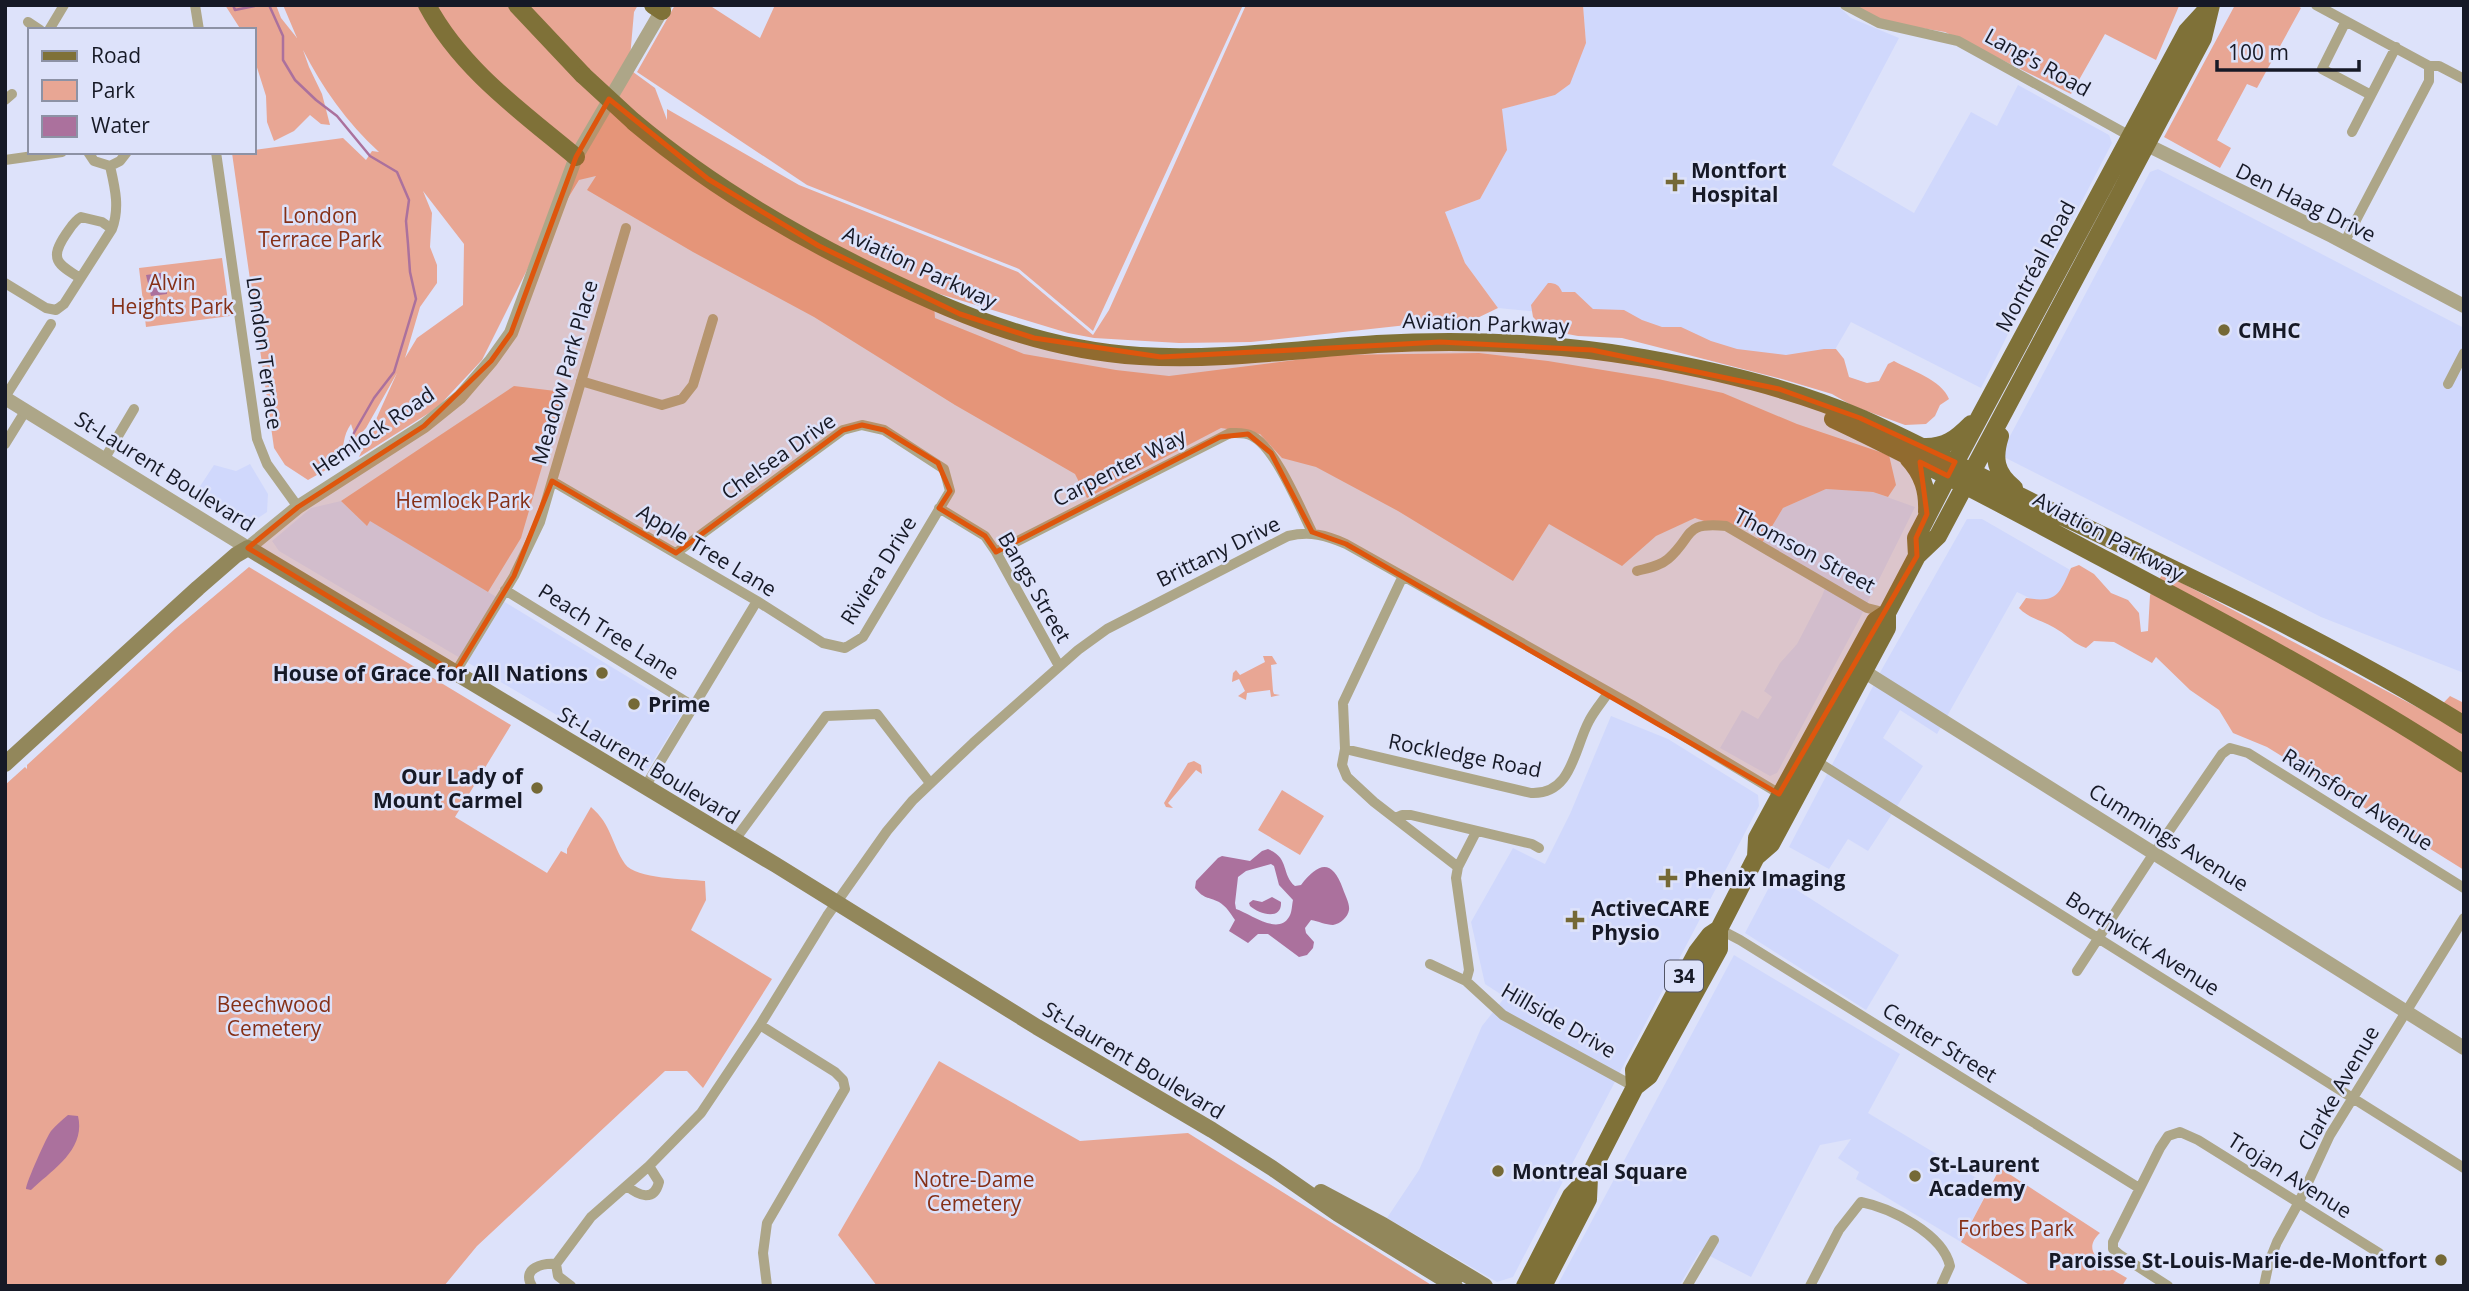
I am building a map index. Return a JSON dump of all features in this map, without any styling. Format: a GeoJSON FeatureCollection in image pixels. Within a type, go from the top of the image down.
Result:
{"type":"FeatureCollection","features":[{"type":"Feature","properties":{"kind":"main road"},"geometry":{"type":"LineString","coordinates":[[427,5],[451,43],[484,79],[576,157]]}},
{"type":"Feature","properties":{"kind":"main road","name":"Aviation Parkway"},"geometry":{"type":"LineString","coordinates":[[517,5],[583,75],[634,122],[708,179],[820,246],[960,314],[1007,331],[1060,345],[1141,356],[1197,357],[1391,344],[1507,343],[1610,353],[1719,375],[1800,404],[1912,450],[1970,478],[2093,529],[2250,608],[2460,722]]}},
{"type":"Feature","properties":{"kind":"main road","name":"Montréal Road"},"geometry":{"type":"LineString","coordinates":[[1917,555],[1916,538],[1927,514],[1981,414],[2138,140],[2203,38],[2211,5]]}},
{"type":"Feature","properties":{"kind":"main road","name":"Montréal Road"},"geometry":{"type":"LineString","coordinates":[[1525,1286],[1570,1196],[1589,1177],[1635,1087],[1648,1076],[1719,949],[1719,929],[1756,857],[1757,838],[1787,799],[1857,667],[1887,628],[1887,613],[1917,555],[1944,527],[2012,397],[2138,140]]}},
{"type":"Feature","properties":{"kind":"main road"},"geometry":{"type":"LineString","coordinates":[[2012,397],[1996,449],[1996,465],[2005,481],[2030,501]]}},
{"type":"Feature","properties":{"kind":"main road"},"geometry":{"type":"LineString","coordinates":[[1927,514],[1925,483],[1916,466],[1912,450],[1948,444],[1981,414]]}},
{"type":"Feature","properties":{"kind":"main road","name":"Aviation Parkway"},"geometry":{"type":"LineString","coordinates":[[1970,478],[2006,508],[2298,663],[2464,764]]}},
{"type":"Feature","properties":{"kind":"main road"},"geometry":{"type":"LineString","coordinates":[[1944,527],[1974,502],[1985,501],[2006,508]]}},
{"type":"Feature","properties":{"kind":"main road","name":"St-Laurent Boulevard"},"geometry":{"type":"LineString","coordinates":[[248,548],[1272,1168],[1383,1225],[1455,1286]]}},
{"type":"Feature","properties":{"kind":"main road","name":"Hemlock Road"},"geometry":{"type":"LineString","coordinates":[[5,764],[198,588],[248,548]]}},
{"type":"Feature","properties":{"kind":"main road"},"geometry":{"type":"LineString","coordinates":[[2438,747],[2460,722]]}},
{"type":"Feature","properties":{"kind":"main road","name":"Montréal Road"},"geometry":{"type":"LineString","coordinates":[[1543,1286],[1588,1199],[1589,1177]]}},
{"type":"Feature","properties":{"kind":"main road","name":"St-Laurent Boulevard"},"geometry":{"type":"LineString","coordinates":[[1421,1257],[1485,1286]]}},
{"type":"Feature","properties":{"kind":"street"},"geometry":{"type":"LineString","coordinates":[[50,28],[64,5]]}},
{"type":"Feature","properties":{"kind":"street","name":"Lang's Road"},"geometry":{"type":"LineString","coordinates":[[1845,5],[1859,15],[1879,23],[1958,41],[2138,140]]}},
{"type":"Feature","properties":{"kind":"street"},"geometry":{"type":"LineString","coordinates":[[2316,5],[2429,66],[2440,66],[2464,79]]}},
{"type":"Feature","properties":{"kind":"street"},"geometry":{"type":"LineString","coordinates":[[195,6],[199,28]]}},
{"type":"Feature","properties":{"kind":"street","name":"Hemlock Road"},"geometry":{"type":"LineString","coordinates":[[248,548],[298,507],[424,426],[460,397],[491,361],[511,333],[576,157],[660,7]]}},
{"type":"Feature","properties":{"kind":"street"},"geometry":{"type":"LineString","coordinates":[[2346,21],[2322,69],[2371,95]]}},
{"type":"Feature","properties":{"kind":"street"},"geometry":{"type":"LineString","coordinates":[[28,22],[37,28]]}},
{"type":"Feature","properties":{"kind":"street"},"geometry":{"type":"LineString","coordinates":[[2352,132],[2396,47]]}},
{"type":"Feature","properties":{"kind":"street"},"geometry":{"type":"LineString","coordinates":[[2344,243],[2429,81],[2429,66]]}},
{"type":"Feature","properties":{"kind":"street","name":"Den Haag Drive"},"geometry":{"type":"LineString","coordinates":[[2138,140],[2464,306]]}},
{"type":"Feature","properties":{"kind":"street"},"geometry":{"type":"LineString","coordinates":[[5,160],[48,154]]}},
{"type":"Feature","properties":{"kind":"street"},"geometry":{"type":"LineString","coordinates":[[89,154],[94,161],[110,166],[120,161],[125,154]]}},
{"type":"Feature","properties":{"kind":"street","name":"London Terrace"},"geometry":{"type":"LineString","coordinates":[[216,154],[257,439],[267,464],[298,507]]}},
{"type":"Feature","properties":{"kind":"street"},"geometry":{"type":"LineString","coordinates":[[5,283],[46,309],[56,310],[64,304],[116,219],[117,203],[110,166]]}},
{"type":"Feature","properties":{"kind":"street"},"geometry":{"type":"LineString","coordinates":[[80,278],[58,263],[56,254],[75,220],[81,217],[102,222],[112,229]]}},
{"type":"Feature","properties":{"kind":"street","name":"Meadow Park Place"},"geometry":{"type":"LineString","coordinates":[[455,673],[514,576],[540,522],[626,228]]}},
{"type":"Feature","properties":{"kind":"street"},"geometry":{"type":"LineString","coordinates":[[581,382],[662,405],[682,399],[693,385],[713,319]]}},
{"type":"Feature","properties":{"kind":"street"},"geometry":{"type":"LineString","coordinates":[[5,397],[51,324]]}},
{"type":"Feature","properties":{"kind":"street"},"geometry":{"type":"LineString","coordinates":[[2448,384],[2464,353]]}},
{"type":"Feature","properties":{"kind":"street","name":"St-Laurent Boulevard"},"geometry":{"type":"LineString","coordinates":[[5,397],[248,548]]}},
{"type":"Feature","properties":{"kind":"street"},"geometry":{"type":"LineString","coordinates":[[105,458],[134,409]]}},
{"type":"Feature","properties":{"kind":"street"},"geometry":{"type":"LineString","coordinates":[[5,444],[26,410]]}},
{"type":"Feature","properties":{"kind":"street","name":"Chelsea Drive"},"geometry":{"type":"LineString","coordinates":[[676,554],[843,430],[862,425],[884,430],[944,469],[950,491],[939,508]]}},
{"type":"Feature","properties":{"kind":"street","name":"Carpenter Way"},"geometry":{"type":"LineString","coordinates":[[996,552],[1220,437],[1242,433],[1260,442],[1271,453],[1312,532]]}},
{"type":"Feature","properties":{"kind":"street","name":"Apple Tree Lane"},"geometry":{"type":"LineString","coordinates":[[552,481],[757,601],[823,643],[845,648]]}},
{"type":"Feature","properties":{"kind":"street","name":"Bangs Street"},"geometry":{"type":"LineString","coordinates":[[939,508],[985,536],[1059,666]]}},
{"type":"Feature","properties":{"kind":"street","name":"Riviera Drive"},"geometry":{"type":"LineString","coordinates":[[845,648],[863,637],[939,508]]}},
{"type":"Feature","properties":{"kind":"street","name":"Thomson Street"},"geometry":{"type":"LineString","coordinates":[[1637,571],[1661,564],[1670,558],[1686,535],[1696,527],[1705,524],[1726,526],[1867,608],[1887,613]]}},
{"type":"Feature","properties":{"kind":"street","name":"Brittany Drive"},"geometry":{"type":"LineString","coordinates":[[556,1264],[591,1217],[649,1166],[701,1113],[760,1025],[827,916],[887,831],[930,783],[1059,666],[1107,629],[1288,536],[1312,532],[1346,544],[1608,692],[1787,799]]}},
{"type":"Feature","properties":{"kind":"street"},"geometry":{"type":"LineString","coordinates":[[1403,576],[1343,703],[1345,749],[1342,765],[1347,777],[1458,867]]}},
{"type":"Feature","properties":{"kind":"street","name":"Peach Tree Lane"},"geometry":{"type":"LineString","coordinates":[[505,590],[693,706]]}},
{"type":"Feature","properties":{"kind":"street"},"geometry":{"type":"LineString","coordinates":[[645,787],[757,601]]}},
{"type":"Feature","properties":{"kind":"street","name":"Cummings Avenue"},"geometry":{"type":"LineString","coordinates":[[1857,667],[2464,1048]]}},
{"type":"Feature","properties":{"kind":"street","name":"Rockledge Road"},"geometry":{"type":"LineString","coordinates":[[1345,749],[1531,793],[1543,793],[1552,789],[1570,772],[1589,721],[1608,692]]}},
{"type":"Feature","properties":{"kind":"street"},"geometry":{"type":"LineString","coordinates":[[734,841],[826,716],[877,714],[930,783]]}},
{"type":"Feature","properties":{"kind":"street","name":"Rainsford Avenue"},"geometry":{"type":"LineString","coordinates":[[2154,853],[2222,754],[2230,748],[2248,753],[2464,888]]}},
{"type":"Feature","properties":{"kind":"street","name":"Borthwick Avenue"},"geometry":{"type":"LineString","coordinates":[[1809,757],[2464,1168]]}},
{"type":"Feature","properties":{"kind":"street"},"geometry":{"type":"LineString","coordinates":[[1395,818],[1411,815],[1532,844],[1539,848]]}},
{"type":"Feature","properties":{"kind":"street"},"geometry":{"type":"LineString","coordinates":[[1466,981],[1469,970],[1456,878],[1458,867],[1476,832]]}},
{"type":"Feature","properties":{"kind":"street"},"geometry":{"type":"LineString","coordinates":[[2077,971],[2154,853]]}},
{"type":"Feature","properties":{"kind":"street","name":"Clarke Avenue"},"geometry":{"type":"LineString","coordinates":[[2264,1286],[2277,1242],[2330,1135],[2464,918]]}},
{"type":"Feature","properties":{"kind":"street","name":"Center Street"},"geometry":{"type":"LineString","coordinates":[[1719,929],[1736,937],[2139,1188]]}},
{"type":"Feature","properties":{"kind":"street","name":"Hillside Drive"},"geometry":{"type":"LineString","coordinates":[[1430,964],[1466,981],[1503,1015],[1635,1087]]}},
{"type":"Feature","properties":{"kind":"street"},"geometry":{"type":"LineString","coordinates":[[760,1025],[835,1072],[843,1080],[845,1088],[768,1223],[762,1254],[768,1286]]}},
{"type":"Feature","properties":{"kind":"street","name":"Trojan Avenue"},"geometry":{"type":"LineString","coordinates":[[2139,1188],[2168,1136],[2180,1132],[2198,1140],[2379,1253]]}},
{"type":"Feature","properties":{"kind":"street"},"geometry":{"type":"LineString","coordinates":[[627,1186],[640,1196],[654,1193],[659,1182],[649,1166]]}},
{"type":"Feature","properties":{"kind":"street"},"geometry":{"type":"LineString","coordinates":[[2139,1188],[2113,1242],[2113,1249],[2168,1286]]}},
{"type":"Feature","properties":{"kind":"street"},"geometry":{"type":"LineString","coordinates":[[1810,1286],[1839,1230],[1861,1202],[1887,1210],[1932,1238],[1948,1257],[1950,1266],[1941,1286]]}},
{"type":"Feature","properties":{"kind":"street"},"geometry":{"type":"LineString","coordinates":[[1687,1286],[1714,1240]]}},
{"type":"Feature","properties":{"kind":"street"},"geometry":{"type":"LineString","coordinates":[[532,1286],[529,1275],[534,1267],[539,1265],[556,1264],[556,1272],[564,1284]]}},
{"type":"Feature","properties":{"kind":"highlighted area"},"geometry":{"type":"Polygon","coordinates":[[[609,99],[708,179],[819,246],[960,314],[1034,338],[1161,357],[1440,342],[1592,350],[1779,389],[1860,418],[1955,462],[1948,476],[1920,462],[1927,514],[1916,538],[1917,556],[1779,794],[1346,544],[1312,532],[1271,453],[1248,434],[1220,437],[996,552],[985,536],[939,508],[950,491],[938,463],[884,430],[862,425],[843,430],[676,553],[552,481],[514,576],[455,673],[248,548],[298,507],[424,426],[491,361],[511,333],[576,157],[609,99]]]}},
{"type":"Feature","properties":{"kind":"shaded area","name":"Montfort Hospital"},"geometry":{"type":"Polygon","coordinates":[[[1583,5],[1837,5],[1851,18],[1899,38],[1832,165],[1914,213],[1971,112],[1997,126],[2018,85],[2109,135],[2112,143],[2050,263],[2036,278],[1981,388],[1851,322],[1822,372],[1540,312],[1498,308],[1465,263],[1445,212],[1480,199],[1507,150],[1501,109],[1555,95],[1586,43],[1583,5]]]}},
{"type":"Feature","properties":{"kind":"shaded area"},"geometry":{"type":"Polygon","coordinates":[[[2158,169],[2464,328],[2464,673],[2321,617],[2000,455],[2150,172],[2158,169]]]}},
{"type":"Feature","properties":{"kind":"shaded area"},"geometry":{"type":"Polygon","coordinates":[[[250,464],[268,494],[267,512],[245,527],[193,497],[214,465],[236,471],[250,464]]]}},
{"type":"Feature","properties":{"kind":"shaded area"},"geometry":{"type":"Polygon","coordinates":[[[1826,489],[1873,492],[1915,507],[1858,622],[1777,773],[1770,776],[1720,748],[1742,710],[1758,719],[1772,697],[1764,691],[1780,663],[1797,644],[1828,580],[1762,543],[1783,508],[1826,489]]]}},
{"type":"Feature","properties":{"kind":"shaded area"},"geometry":{"type":"Polygon","coordinates":[[[341,501],[366,525],[370,520],[684,711],[648,769],[279,551],[272,541],[311,508],[341,501]]]}},
{"type":"Feature","properties":{"kind":"shaded area"},"geometry":{"type":"Polygon","coordinates":[[[1967,519],[1982,519],[2072,571],[2052,609],[2017,592],[1937,734],[1900,710],[1883,738],[1923,766],[1868,851],[1848,839],[1829,869],[1789,847],[1882,669],[1967,519]]]}},
{"type":"Feature","properties":{"kind":"shaded area"},"geometry":{"type":"Polygon","coordinates":[[[1611,716],[1668,739],[1758,795],[1759,806],[1513,1277],[1497,1282],[1387,1218],[1419,1170],[1482,1026],[1505,997],[1485,984],[1471,922],[1513,848],[1545,864],[1570,814],[1611,716]]]}},
{"type":"Feature","properties":{"kind":"shaded area"},"geometry":{"type":"Polygon","coordinates":[[[1775,876],[1899,955],[1866,1010],[1745,933],[1775,876]]]}},
{"type":"Feature","properties":{"kind":"shaded area","name":"Montreal Square"},"geometry":{"type":"Polygon","coordinates":[[[1734,955],[1900,1054],[1868,1113],[1990,1186],[1961,1242],[1856,1179],[1859,1172],[1838,1158],[1851,1139],[1820,1145],[1751,1277],[1700,1251],[1679,1286],[1557,1286],[1734,955]]]}},
{"type":"Feature","properties":{"kind":"green space","name":"London Terrace Park"},"geometry":{"type":"Polygon","coordinates":[[[225,5],[276,5],[281,18],[297,38],[283,5],[638,5],[634,12],[629,69],[655,88],[667,120],[667,109],[799,185],[1018,272],[1093,335],[1109,310],[1246,5],[1583,5],[1586,43],[1570,84],[1555,95],[1502,109],[1507,150],[1480,199],[1445,212],[1465,263],[1498,308],[1469,322],[1407,325],[1251,342],[1179,343],[1094,338],[1068,333],[933,292],[935,318],[1024,354],[1169,376],[1334,355],[1479,353],[1658,379],[1723,393],[1797,424],[1889,455],[1896,485],[1888,497],[1873,492],[1826,489],[1783,508],[1762,543],[1750,528],[1710,523],[1695,518],[1656,536],[1622,566],[1549,524],[1513,581],[1398,511],[1316,467],[1282,458],[1260,434],[1221,428],[1087,498],[1075,474],[955,405],[814,317],[693,252],[587,190],[596,176],[579,180],[539,246],[482,360],[437,408],[359,457],[397,373],[366,428],[356,439],[351,424],[348,428],[342,461],[308,480],[285,465],[274,448],[232,154],[256,154],[256,150],[343,138],[366,160],[372,151],[379,152],[336,104],[303,50],[322,94],[330,125],[321,124],[310,115],[294,131],[274,141],[267,122],[266,96],[256,64],[256,28],[240,28],[225,5]],[[423,191],[432,213],[430,247],[437,265],[437,283],[420,307],[405,358],[417,338],[463,305],[464,244],[423,191]]]}},
{"type":"Feature","properties":{"kind":"green space"},"geometry":{"type":"Polygon","coordinates":[[[675,5],[709,5],[760,38],[775,5],[1243,5],[1093,331],[1019,269],[807,185],[637,72],[675,5]]]}},
{"type":"Feature","properties":{"kind":"green space"},"geometry":{"type":"Polygon","coordinates":[[[1851,5],[2179,6],[2156,60],[2105,34],[2071,94],[1945,32],[1884,22],[1851,5]]]}},
{"type":"Feature","properties":{"kind":"green space"},"geometry":{"type":"Polygon","coordinates":[[[2235,5],[2296,5],[2301,8],[2257,88],[2247,84],[2217,140],[2231,148],[2220,168],[2164,137],[2235,5]]]}},
{"type":"Feature","properties":{"kind":"green space","name":"Alvin Heights Park"},"geometry":{"type":"Polygon","coordinates":[[[222,258],[230,316],[146,327],[139,268],[222,258]]]}},
{"type":"Feature","properties":{"kind":"green space"},"geometry":{"type":"Polygon","coordinates":[[[1548,283],[1557,285],[1562,292],[1575,292],[1593,309],[1624,310],[1662,327],[1681,327],[1737,349],[1786,355],[1836,349],[1844,359],[1849,377],[1867,383],[1879,381],[1888,364],[1894,361],[1933,381],[1949,399],[1940,405],[1935,416],[1926,424],[1905,425],[1853,406],[1832,394],[1782,379],[1622,338],[1578,336],[1546,330],[1533,317],[1531,305],[1548,283]]]}},
{"type":"Feature","properties":{"kind":"green space","name":"Hemlock Park"},"geometry":{"type":"Polygon","coordinates":[[[514,386],[564,392],[521,538],[488,592],[370,521],[367,526],[341,501],[514,386]]]}},
{"type":"Feature","properties":{"kind":"green space"},"geometry":{"type":"Polygon","coordinates":[[[2079,565],[2094,574],[2111,593],[2128,600],[2139,613],[2141,632],[2148,631],[2150,595],[2163,573],[2432,715],[2450,696],[2464,703],[2464,870],[2267,747],[2233,733],[2219,710],[2190,690],[2156,657],[2152,663],[2114,642],[2094,641],[2086,648],[2019,608],[2026,598],[2044,599],[2056,595],[2071,568],[2079,565]]]}},
{"type":"Feature","properties":{"kind":"green space","name":"Beechwood Cemetery"},"geometry":{"type":"Polygon","coordinates":[[[249,567],[511,725],[455,817],[547,873],[561,851],[567,854],[567,849],[591,807],[607,827],[620,856],[631,869],[662,877],[705,881],[706,900],[691,930],[772,979],[703,1088],[687,1071],[665,1071],[477,1246],[444,1286],[5,1286],[5,785],[25,767],[27,769],[27,765],[175,629],[249,567]]]}},
{"type":"Feature","properties":{"kind":"green space"},"geometry":{"type":"Polygon","coordinates":[[[1263,656],[1272,656],[1277,664],[1271,665],[1273,691],[1274,694],[1280,695],[1271,697],[1270,690],[1247,693],[1246,700],[1238,696],[1245,691],[1239,679],[1232,682],[1233,673],[1236,670],[1240,675],[1265,662],[1263,656]]]}},
{"type":"Feature","properties":{"kind":"green space"},"geometry":{"type":"Polygon","coordinates":[[[1194,761],[1201,765],[1202,774],[1196,770],[1168,803],[1173,808],[1166,807],[1164,803],[1188,763],[1194,761]]]}},
{"type":"Feature","properties":{"kind":"green space"},"geometry":{"type":"Polygon","coordinates":[[[1282,790],[1324,816],[1300,855],[1258,830],[1282,790]]]}},
{"type":"Feature","properties":{"kind":"green space","name":"Notre-Dame Cemetery"},"geometry":{"type":"Polygon","coordinates":[[[939,1061],[1080,1141],[1188,1133],[1433,1286],[877,1286],[838,1235],[939,1061]]]}},
{"type":"Feature","properties":{"kind":"green space","name":"Forbes Park"},"geometry":{"type":"Polygon","coordinates":[[[2000,1168],[2100,1233],[2092,1247],[2094,1254],[2105,1265],[2127,1278],[2122,1286],[2031,1286],[1961,1242],[2000,1168]]]}},
{"type":"Feature","properties":{"kind":"water"},"geometry":{"type":"Polygon","coordinates":[[[167,272],[167,294],[151,296],[146,275],[167,272]]]}},
{"type":"Feature","properties":{"kind":"water"},"geometry":{"type":"Polygon","coordinates":[[[1268,849],[1280,857],[1295,886],[1301,885],[1319,868],[1325,867],[1330,868],[1339,879],[1349,905],[1347,915],[1341,922],[1333,925],[1311,920],[1305,928],[1314,942],[1307,955],[1299,957],[1268,934],[1258,934],[1248,943],[1229,931],[1235,920],[1226,908],[1195,888],[1196,881],[1218,858],[1222,856],[1250,861],[1268,849]],[[1271,864],[1246,871],[1238,877],[1235,903],[1236,909],[1263,922],[1278,924],[1289,917],[1293,900],[1279,885],[1271,864]]]}},
{"type":"Feature","properties":{"kind":"water"},"geometry":{"type":"Polygon","coordinates":[[[1272,897],[1281,902],[1278,912],[1274,914],[1259,911],[1249,903],[1253,900],[1262,902],[1272,897]]]}},
{"type":"Feature","properties":{"kind":"water"},"geometry":{"type":"Polygon","coordinates":[[[68,1115],[78,1116],[77,1139],[72,1149],[57,1167],[31,1190],[26,1189],[49,1135],[68,1115]]]}},
{"type":"Feature","properties":{"kind":"waterway"},"geometry":{"type":"LineString","coordinates":[[233,5],[235,10],[259,5]]}},
{"type":"Feature","properties":{"kind":"waterway"},"geometry":{"type":"LineString","coordinates":[[269,5],[283,36],[283,60],[295,80],[337,116],[370,156],[397,172],[409,200],[406,221],[410,272],[416,299],[394,372],[374,398],[351,438],[349,456]]}},
{"type":"Feature","properties":{"kind":"place","name":"Montfort Hospital"},"geometry":{"type":"Point","coordinates":[1675,182]}},
{"type":"Feature","properties":{"kind":"place","name":"CMHC"},"geometry":{"type":"Point","coordinates":[2224,330]}},
{"type":"Feature","properties":{"kind":"place","name":"House of Grace for All Nations"},"geometry":{"type":"Point","coordinates":[602,673]}},
{"type":"Feature","properties":{"kind":"place","name":"Prime"},"geometry":{"type":"Point","coordinates":[634,704]}},
{"type":"Feature","properties":{"kind":"place","name":"Our Lady of Mount Carmel"},"geometry":{"type":"Point","coordinates":[537,788]}},
{"type":"Feature","properties":{"kind":"place","name":"Phenix Imaging"},"geometry":{"type":"Point","coordinates":[1668,878]}},
{"type":"Feature","properties":{"kind":"place","name":"ActiveCARE Physio"},"geometry":{"type":"Point","coordinates":[1575,920]}},
{"type":"Feature","properties":{"kind":"place","name":"Montreal Square"},"geometry":{"type":"Point","coordinates":[1498,1171]}},
{"type":"Feature","properties":{"kind":"place","name":"St-Laurent Academy"},"geometry":{"type":"Point","coordinates":[1915,1176]}},
{"type":"Feature","properties":{"kind":"place","name":"Paroisse St-Louis-Marie-de-Montfort"},"geometry":{"type":"Point","coordinates":[2441,1260]}}]}
